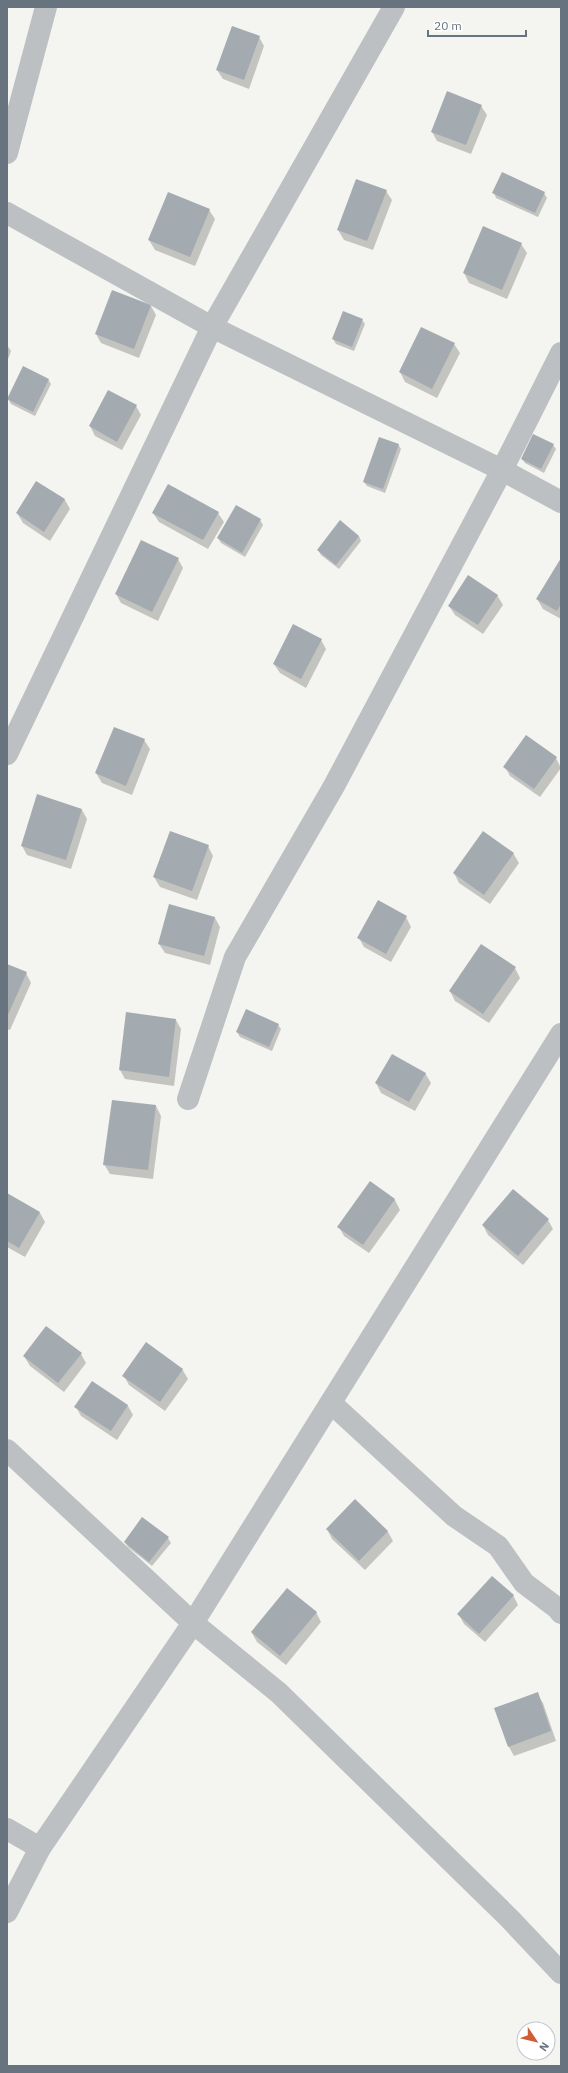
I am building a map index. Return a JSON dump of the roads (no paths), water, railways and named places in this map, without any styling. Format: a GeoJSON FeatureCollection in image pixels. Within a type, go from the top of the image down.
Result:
{"type":"FeatureCollection","features":[{"type":"Feature","properties":{"kind":"street"},"geometry":{"type":"LineString","coordinates":[[7,153],[46,7]]}},
{"type":"Feature","properties":{"kind":"street"},"geometry":{"type":"LineString","coordinates":[[7,754],[212,327],[394,7]]}},
{"type":"Feature","properties":{"kind":"street"},"geometry":{"type":"LineString","coordinates":[[7,213],[212,327],[502,470],[561,502]]}},
{"type":"Feature","properties":{"kind":"street"},"geometry":{"type":"LineString","coordinates":[[188,1100],[235,957],[334,786],[502,470],[561,353]]}},
{"type":"Feature","properties":{"kind":"street"},"geometry":{"type":"LineString","coordinates":[[7,1912],[40,1848],[193,1623],[561,1034]]}},
{"type":"Feature","properties":{"kind":"street"},"geometry":{"type":"LineString","coordinates":[[330,1403],[454,1516],[498,1546],[524,1583],[557,1608],[561,1613]]}},
{"type":"Feature","properties":{"kind":"street"},"geometry":{"type":"LineString","coordinates":[[7,1450],[193,1623],[279,1693],[510,1919],[561,1973]]}},
{"type":"Feature","properties":{"kind":"street"},"geometry":{"type":"LineString","coordinates":[[7,1828],[40,1848]]}}]}
